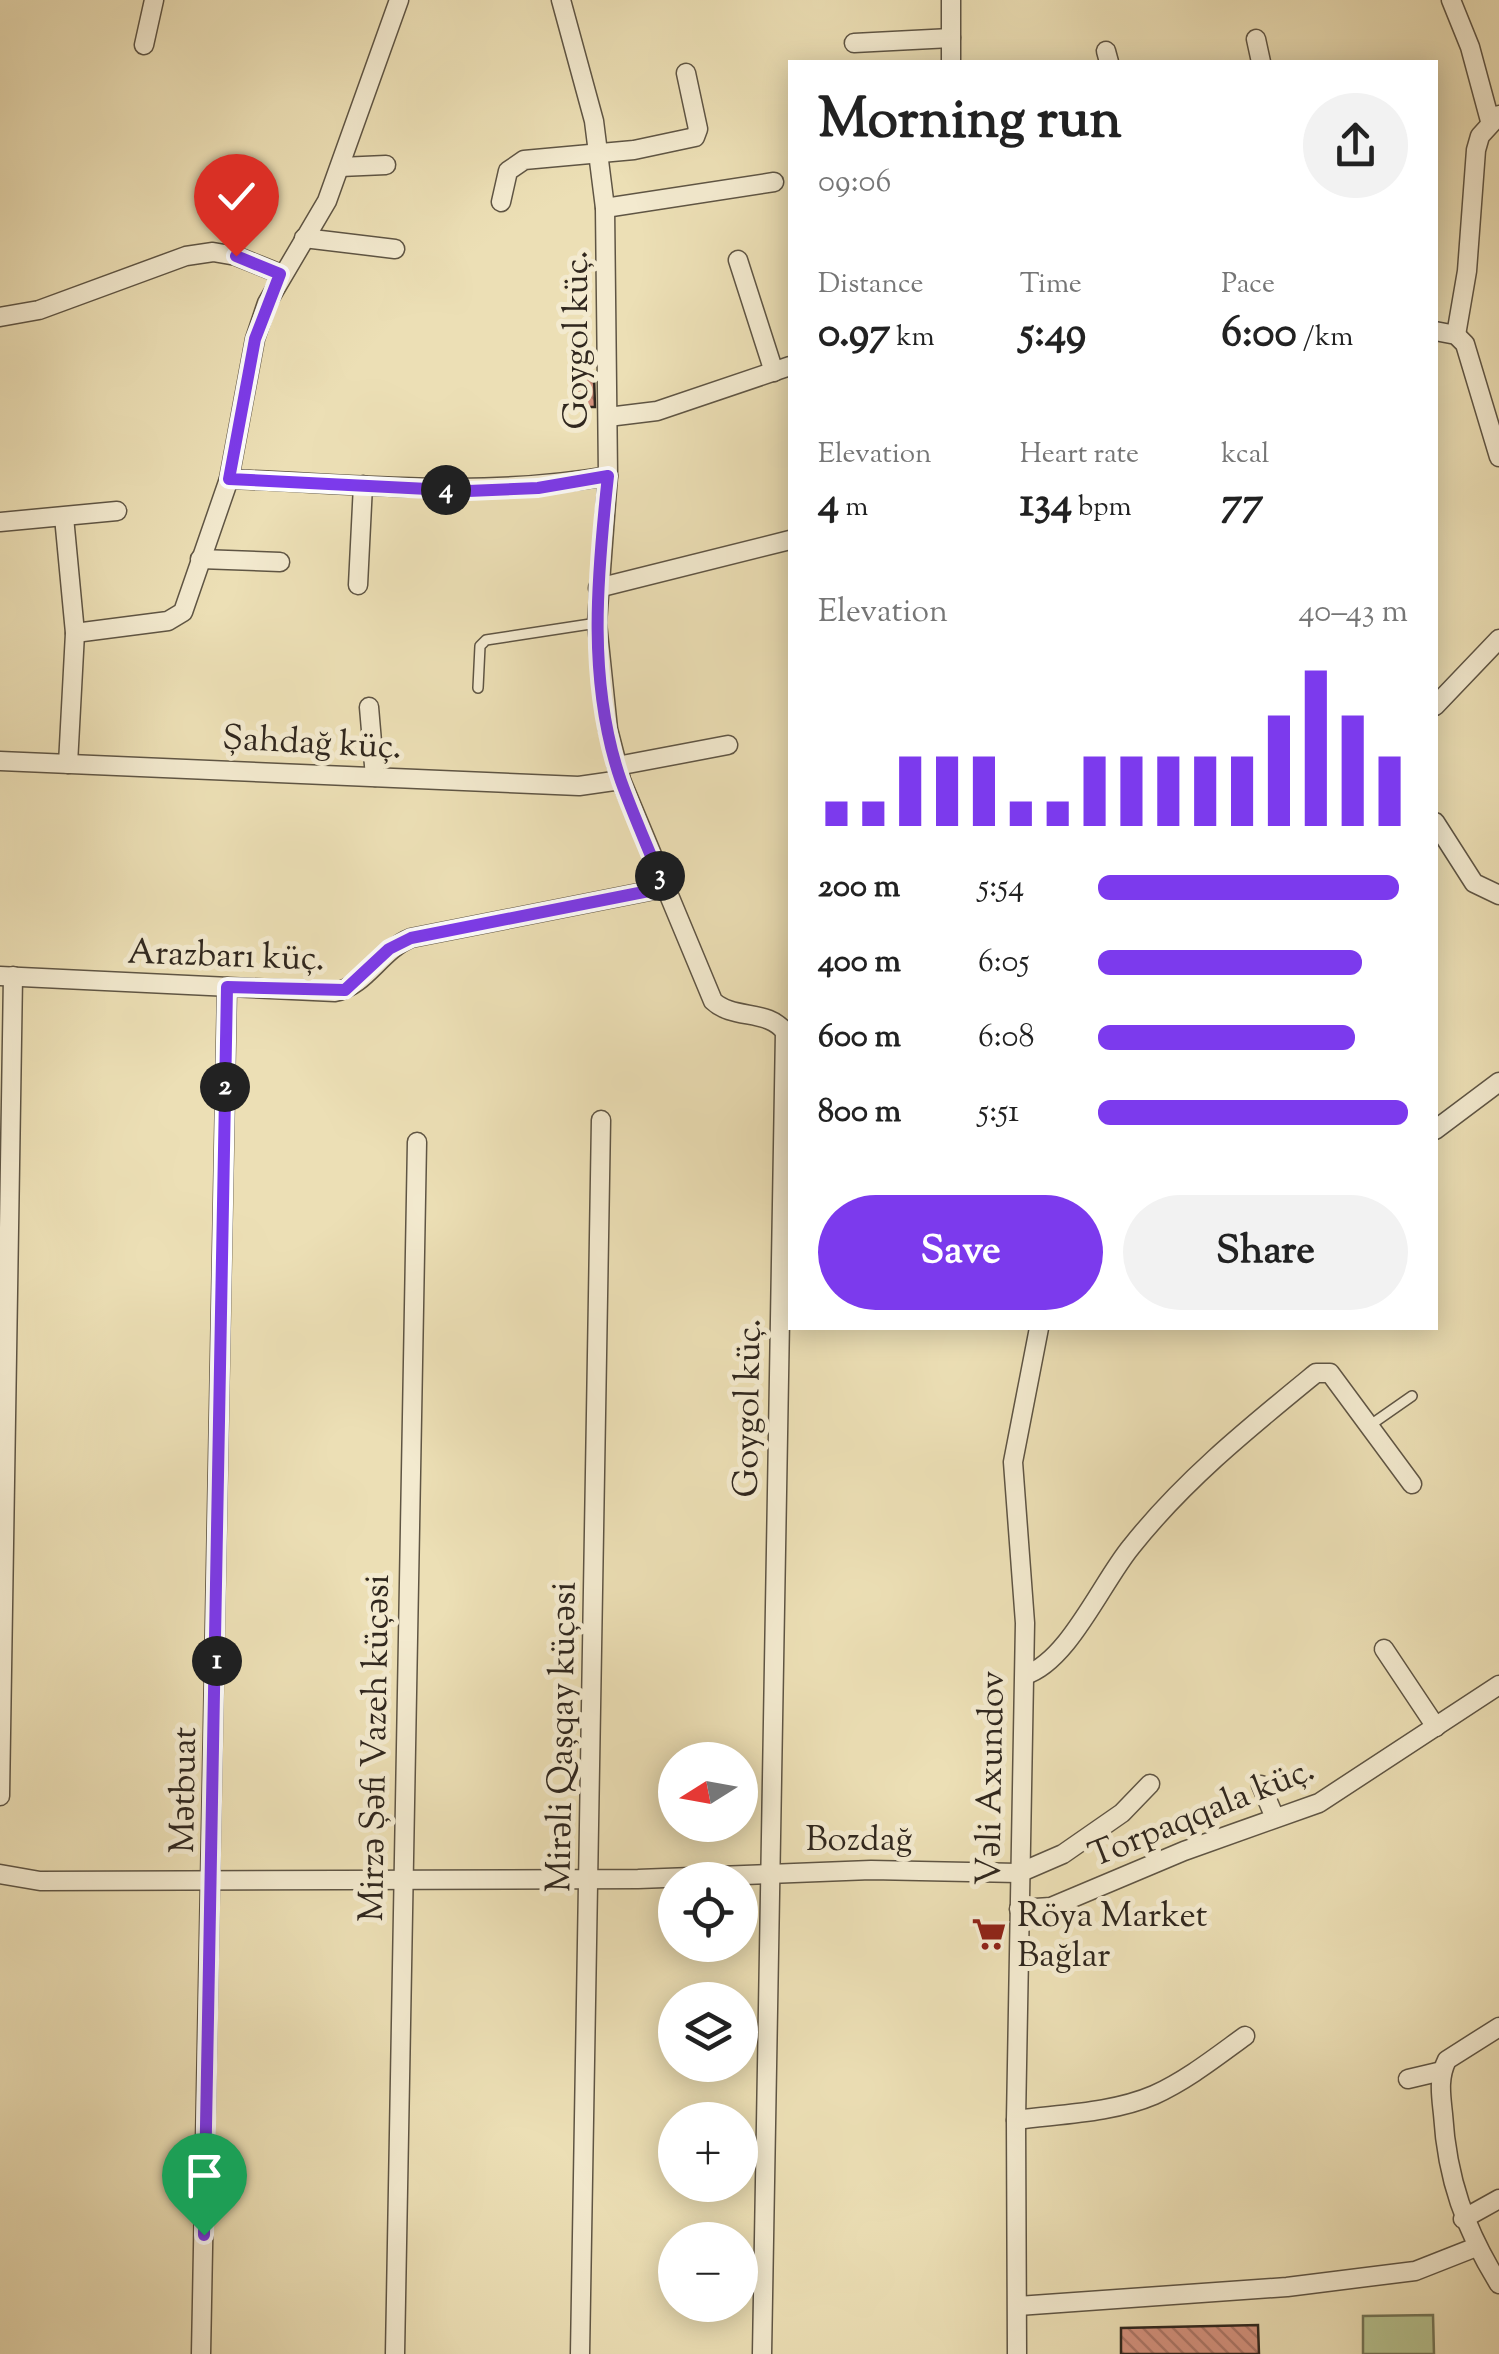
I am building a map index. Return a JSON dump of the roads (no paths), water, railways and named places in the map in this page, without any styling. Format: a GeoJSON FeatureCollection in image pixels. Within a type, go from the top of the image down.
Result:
{"type":"FeatureCollection","features":[{"type":"Feature","properties":{"kind":"street"},"geometry":{"type":"LineString","coordinates":[[144,45],[154,0]]}},
{"type":"Feature","properties":{"kind":"street","name":"Goygol küç."},"geometry":{"type":"LineString","coordinates":[[560,0],[600,152],[605,208],[608,476],[597,623],[605,711],[619,773],[713,1000],[725,1010],[775,1021],[787,1032],[762,2354]]}},
{"type":"Feature","properties":{"kind":"street"},"geometry":{"type":"LineString","coordinates":[[951,0],[951,60]]}},
{"type":"Feature","properties":{"kind":"street"},"geometry":{"type":"LineString","coordinates":[[1451,0],[1494,118],[1476,150],[1467,271],[1456,334],[1471,356],[1499,458]]}},
{"type":"Feature","properties":{"kind":"street"},"geometry":{"type":"LineString","coordinates":[[75,633],[176,618],[184,612],[229,479],[255,339],[280,274],[327,202],[394,1]]}},
{"type":"Feature","properties":{"kind":"street"},"geometry":{"type":"LineString","coordinates":[[854,43],[951,38]]}},
{"type":"Feature","properties":{"kind":"street"},"geometry":{"type":"LineString","coordinates":[[1256,39],[1261,60]]}},
{"type":"Feature","properties":{"kind":"street"},"geometry":{"type":"LineString","coordinates":[[501,202],[513,164],[634,150],[695,137],[698,129],[686,74]]}},
{"type":"Feature","properties":{"kind":"street"},"geometry":{"type":"LineString","coordinates":[[340,168],[386,165]]}},
{"type":"Feature","properties":{"kind":"street"},"geometry":{"type":"LineString","coordinates":[[605,208],[774,182]]}},
{"type":"Feature","properties":{"kind":"street"},"geometry":{"type":"LineString","coordinates":[[304,238],[395,249]]}},
{"type":"Feature","properties":{"kind":"street"},"geometry":{"type":"LineString","coordinates":[[0,317],[40,310],[200,254],[236,256],[280,274]]}},
{"type":"Feature","properties":{"kind":"street"},"geometry":{"type":"LineString","coordinates":[[608,417],[657,412],[782,369],[738,260]]}},
{"type":"Feature","properties":{"kind":"street"},"geometry":{"type":"LineString","coordinates":[[1438,331],[1456,334]]}},
{"type":"Feature","properties":{"kind":"street"},"geometry":{"type":"LineString","coordinates":[[229,479],[502,490],[608,476]]}},
{"type":"Feature","properties":{"kind":"street"},"geometry":{"type":"LineString","coordinates":[[358,585],[363,485]]}},
{"type":"Feature","properties":{"kind":"street"},"geometry":{"type":"LineString","coordinates":[[0,522],[117,511]]}},
{"type":"Feature","properties":{"kind":"street"},"geometry":{"type":"LineString","coordinates":[[64,517],[75,633],[68,764]]}},
{"type":"Feature","properties":{"kind":"street"},"geometry":{"type":"LineString","coordinates":[[598,588],[788,540]]}},
{"type":"Feature","properties":{"kind":"street"},"geometry":{"type":"LineString","coordinates":[[200,558],[280,562]]}},
{"type":"Feature","properties":{"kind":"street"},"geometry":{"type":"LineString","coordinates":[[1438,703],[1499,638]]}},
{"type":"Feature","properties":{"kind":"street"},"geometry":{"type":"LineString","coordinates":[[369,707],[375,776]]}},
{"type":"Feature","properties":{"kind":"street","name":"Şahdağ küç."},"geometry":{"type":"LineString","coordinates":[[0,761],[579,786],[728,744]]}},
{"type":"Feature","properties":{"kind":"street"},"geometry":{"type":"LineString","coordinates":[[1438,827],[1474,882],[1499,894]]}},
{"type":"Feature","properties":{"kind":"street","name":"Arazbarı küç."},"geometry":{"type":"LineString","coordinates":[[6,976],[345,990],[389,949],[411,938],[664,888]]}},
{"type":"Feature","properties":{"kind":"street"},"geometry":{"type":"LineString","coordinates":[[0,1796],[6,976]]}},
{"type":"Feature","properties":{"kind":"street","name":"Mətbuat"},"geometry":{"type":"LineString","coordinates":[[201,2354],[227,987]]}},
{"type":"Feature","properties":{"kind":"street"},"geometry":{"type":"LineString","coordinates":[[1438,1128],[1499,1082]]}},
{"type":"Feature","properties":{"kind":"street","name":"Mirəli Qaşqay küçəsi"},"geometry":{"type":"LineString","coordinates":[[580,2354],[601,1120]]}},
{"type":"Feature","properties":{"kind":"street","name":"Mirzə Şəfi Vazeh küçəsi"},"geometry":{"type":"LineString","coordinates":[[395,2354],[417,1142]]}},
{"type":"Feature","properties":{"kind":"street","name":"Vəli Axundov"},"geometry":{"type":"LineString","coordinates":[[1017,2354],[1016,2120],[1025,1674],[1024,1599],[1013,1462],[1039,1330]]}},
{"type":"Feature","properties":{"kind":"street"},"geometry":{"type":"LineString","coordinates":[[1025,1674],[1050,1663],[1130,1547],[1202,1468],[1316,1373],[1330,1373],[1412,1484]]}},
{"type":"Feature","properties":{"kind":"street"},"geometry":{"type":"LineString","coordinates":[[1384,1648],[1436,1727]]}},
{"type":"Feature","properties":{"kind":"street","name":"Torpaqqala küç."},"geometry":{"type":"LineString","coordinates":[[1019,1909],[1051,1907],[1319,1803],[1499,1685]]}},
{"type":"Feature","properties":{"kind":"street","name":"Bozdağ"},"geometry":{"type":"LineString","coordinates":[[0,1874],[40,1881],[590,1879],[772,1871],[1019,1872],[1064,1854],[1122,1813],[1150,1784]]}},
{"type":"Feature","properties":{"kind":"street"},"geometry":{"type":"LineString","coordinates":[[1262,1784],[1275,1818]]}},
{"type":"Feature","properties":{"kind":"street"},"geometry":{"type":"LineString","coordinates":[[1499,2027],[1447,2060],[1442,2071],[1448,2163],[1463,2219],[1499,2284]]}},
{"type":"Feature","properties":{"kind":"street"},"geometry":{"type":"LineString","coordinates":[[1016,2120],[1108,2108],[1151,2096],[1190,2076],[1246,2036]]}},
{"type":"Feature","properties":{"kind":"street"},"geometry":{"type":"LineString","coordinates":[[1408,2079],[1442,2071]]}},
{"type":"Feature","properties":{"kind":"street"},"geometry":{"type":"LineString","coordinates":[[1463,2219],[1499,2199]]}},
{"type":"Feature","properties":{"kind":"street"},"geometry":{"type":"LineString","coordinates":[[1018,2306],[1287,2287],[1414,2271],[1476,2246]]}},
{"type":"Feature","properties":{"kind":"lane"},"geometry":{"type":"LineString","coordinates":[[478,688],[480,646],[486,640],[597,623]]}},
{"type":"Feature","properties":{"kind":"lane"},"geometry":{"type":"LineString","coordinates":[[1370,1426],[1412,1396]]}},
{"type":"Feature","properties":{"kind":"place","name":"Röya Market Bağlar"},"geometry":{"type":"Point","coordinates":[989,1934]}}]}
